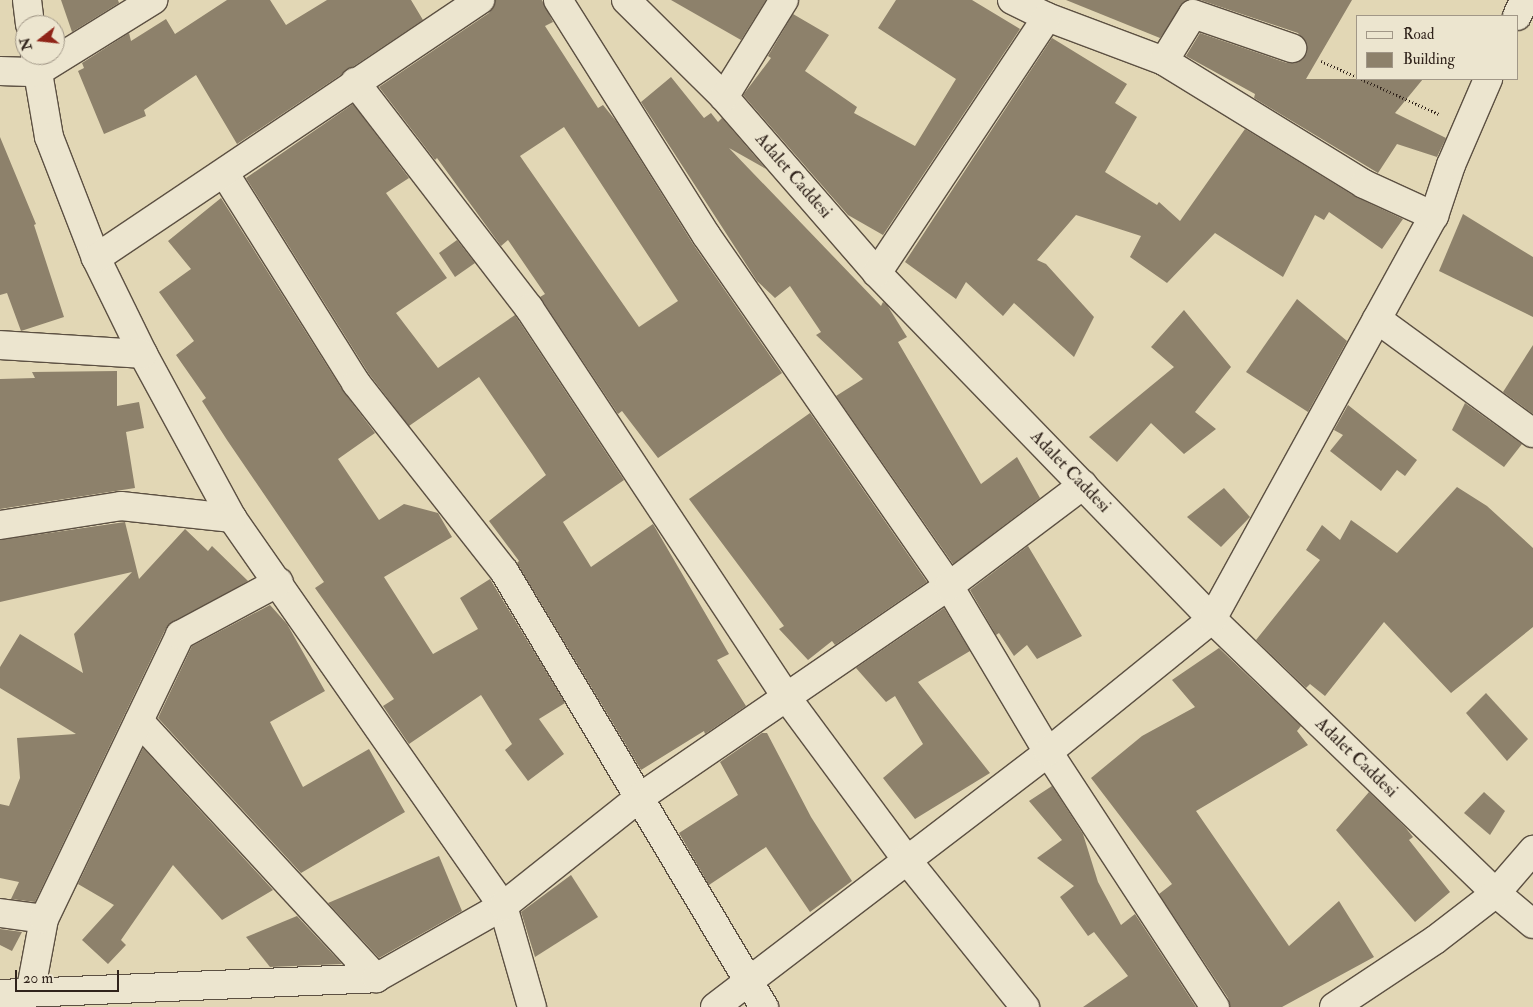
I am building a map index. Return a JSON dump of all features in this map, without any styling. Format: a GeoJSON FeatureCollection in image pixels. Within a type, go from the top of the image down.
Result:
{"type":"FeatureCollection","features":[{"type":"Feature","properties":{"kind":"street"},"geometry":{"type":"LineString","coordinates":[[27,0],[29,15]]}},
{"type":"Feature","properties":{"kind":"street"},"geometry":{"type":"LineString","coordinates":[[65,47],[153,0]]}},
{"type":"Feature","properties":{"kind":"street"},"geometry":{"type":"LineString","coordinates":[[96,258],[225,174],[355,82],[480,0]]}},
{"type":"Feature","properties":{"kind":"street"},"geometry":{"type":"LineString","coordinates":[[558,0],[706,235],[949,586],[1048,752],[1215,1007]]}},
{"type":"Feature","properties":{"kind":"street","name":"Adalet Caddesi"},"geometry":{"type":"LineString","coordinates":[[626,0],[724,97],[877,273],[1212,619],[1496,893],[1533,924]]}},
{"type":"Feature","properties":{"kind":"street"},"geometry":{"type":"LineString","coordinates":[[724,97],[784,0]]}},
{"type":"Feature","properties":{"kind":"street"},"geometry":{"type":"LineString","coordinates":[[1012,0],[1059,13],[1164,61],[1364,184],[1434,216]]}},
{"type":"Feature","properties":{"kind":"street"},"geometry":{"type":"LineString","coordinates":[[1517,15],[1524,0]]}},
{"type":"Feature","properties":{"kind":"street"},"geometry":{"type":"LineString","coordinates":[[877,273],[1059,13]]}},
{"type":"Feature","properties":{"kind":"street"},"geometry":{"type":"LineString","coordinates":[[1164,61],[1193,14],[1292,48]]}},
{"type":"Feature","properties":{"kind":"street"},"geometry":{"type":"LineString","coordinates":[[0,71],[27,65]]}},
{"type":"Feature","properties":{"kind":"street"},"geometry":{"type":"LineString","coordinates":[[36,65],[49,137],[96,258],[143,354],[232,518],[279,582],[503,906],[532,1007]]}},
{"type":"Feature","properties":{"kind":"street"},"geometry":{"type":"LineString","coordinates":[[715,1007],[746,980],[1048,752],[1212,619],[1434,216],[1467,126],[1488,80]]}},
{"type":"Feature","properties":{"kind":"street"},"geometry":{"type":"LineString","coordinates":[[355,82],[529,308],[787,698],[906,859],[1025,1007]]}},
{"type":"Feature","properties":{"kind":"street"},"geometry":{"type":"LineString","coordinates":[[225,174],[356,383],[504,571],[746,980],[764,1007]]}},
{"type":"Feature","properties":{"kind":"street"},"geometry":{"type":"LineString","coordinates":[[1377,319],[1533,432]]}},
{"type":"Feature","properties":{"kind":"street"},"geometry":{"type":"LineString","coordinates":[[0,344],[143,354]]}},
{"type":"Feature","properties":{"kind":"street"},"geometry":{"type":"LineString","coordinates":[[0,994],[376,978],[503,906],[639,798],[949,586],[1083,485]]}},
{"type":"Feature","properties":{"kind":"street"},"geometry":{"type":"LineString","coordinates":[[0,525],[121,506],[232,518]]}},
{"type":"Feature","properties":{"kind":"street"},"geometry":{"type":"LineString","coordinates":[[30,994],[44,919],[180,635],[279,582]]}},
{"type":"Feature","properties":{"kind":"street"},"geometry":{"type":"LineString","coordinates":[[139,721],[376,978]]}},
{"type":"Feature","properties":{"kind":"street"},"geometry":{"type":"LineString","coordinates":[[1334,1007],[1435,940],[1496,893],[1533,850]]}},
{"type":"Feature","properties":{"kind":"street"},"geometry":{"type":"LineString","coordinates":[[0,913],[44,919]]}},
{"type":"Feature","properties":{"kind":"path"},"geometry":{"type":"LineString","coordinates":[[1292,48],[1356,77]]}},
{"type":"Feature","properties":{"kind":"path"},"geometry":{"type":"LineString","coordinates":[[1363,80],[1467,126]]}},
{"type":"Feature","properties":{"kind":"building"},"geometry":{"type":"Polygon","coordinates":[[[61,0],[118,0],[119,3],[72,32],[61,0]]]}},
{"type":"Feature","properties":{"kind":"building"},"geometry":{"type":"Polygon","coordinates":[[[227,0],[270,0],[286,25],[327,0],[411,0],[423,20],[237,144],[196,75],[144,110],[146,116],[104,134],[78,71],[84,68],[82,63],[129,33],[131,41],[166,19],[175,34],[227,0]]]}},
{"type":"Feature","properties":{"kind":"building"},"geometry":{"type":"Polygon","coordinates":[[[495,0],[542,0],[553,22],[545,26],[598,108],[603,105],[616,121],[693,244],[782,373],[658,458],[622,411],[618,414],[540,297],[545,294],[508,240],[501,246],[437,158],[435,160],[379,87],[489,13],[495,0]],[[564,127],[520,156],[639,327],[678,301],[564,127]]]}},
{"type":"Feature","properties":{"kind":"building"},"geometry":{"type":"Polygon","coordinates":[[[671,0],[766,0],[741,40],[671,0]]]}},
{"type":"Feature","properties":{"kind":"building"},"geometry":{"type":"Polygon","coordinates":[[[896,0],[972,0],[1020,29],[883,235],[848,215],[743,95],[771,58],[768,56],[793,14],[829,35],[805,71],[857,107],[854,113],[915,146],[956,79],[878,28],[896,0]]]}},
{"type":"Feature","properties":{"kind":"building"},"geometry":{"type":"Polygon","coordinates":[[[1066,0],[1187,0],[1160,38],[1066,0]]]}},
{"type":"Feature","properties":{"kind":"building"},"geometry":{"type":"Polygon","coordinates":[[[1200,0],[1352,0],[1306,79],[1422,80],[1395,113],[1446,138],[1437,157],[1397,144],[1378,173],[1254,98],[1255,94],[1186,56],[1200,33],[1287,63],[1302,60],[1307,53],[1307,45],[1298,33],[1200,0]]]}},
{"type":"Feature","properties":{"kind":"building"},"geometry":{"type":"Polygon","coordinates":[[[1052,38],[1127,84],[1115,103],[1137,117],[1105,172],[1157,205],[1159,202],[1180,221],[1245,129],[1356,197],[1403,219],[1382,249],[1329,212],[1324,220],[1315,215],[1283,277],[1215,233],[1167,283],[1130,257],[1141,236],[1076,215],[1037,260],[1046,264],[1094,317],[1074,357],[1014,303],[1003,316],[966,282],[956,299],[905,262],[1052,38]]]}},
{"type":"Feature","properties":{"kind":"building"},"geometry":{"type":"Polygon","coordinates":[[[671,77],[704,118],[711,113],[718,122],[722,118],[766,169],[729,148],[881,306],[883,302],[887,305],[907,337],[898,342],[981,484],[1017,457],[1040,498],[953,564],[836,396],[863,379],[816,335],[821,332],[790,286],[775,298],[757,281],[641,102],[671,77]]]}},
{"type":"Feature","properties":{"kind":"building"},"geometry":{"type":"Polygon","coordinates":[[[353,104],[409,178],[386,193],[447,278],[396,313],[438,368],[515,315],[624,480],[563,522],[591,567],[653,524],[729,654],[717,660],[746,706],[705,734],[704,731],[641,770],[517,563],[519,561],[489,521],[546,475],[532,454],[479,377],[409,426],[369,374],[246,178],[353,104]]]}},
{"type":"Feature","properties":{"kind":"building"},"geometry":{"type":"Polygon","coordinates":[[[0,137],[36,224],[34,225],[64,317],[21,331],[7,293],[0,295],[0,137]]]}},
{"type":"Feature","properties":{"kind":"building"},"geometry":{"type":"Polygon","coordinates":[[[221,198],[343,391],[375,433],[338,459],[379,520],[404,504],[438,513],[452,537],[384,577],[433,654],[478,629],[460,598],[490,579],[565,703],[539,719],[564,754],[528,781],[505,750],[512,744],[481,695],[409,744],[383,706],[394,699],[315,588],[324,582],[227,440],[202,401],[206,398],[176,355],[194,341],[159,292],[191,269],[168,241],[221,198]]]}},
{"type":"Feature","properties":{"kind":"building"},"geometry":{"type":"Polygon","coordinates":[[[1463,214],[1533,257],[1533,317],[1439,271],[1463,214]]]}},
{"type":"Feature","properties":{"kind":"building"},"geometry":{"type":"Polygon","coordinates":[[[457,240],[475,263],[455,277],[439,253],[457,240]]]}},
{"type":"Feature","properties":{"kind":"building"},"geometry":{"type":"Polygon","coordinates":[[[1297,299],[1347,341],[1308,412],[1246,372],[1297,299]]]}},
{"type":"Feature","properties":{"kind":"building"},"geometry":{"type":"Polygon","coordinates":[[[1184,310],[1231,367],[1195,412],[1216,429],[1184,454],[1151,423],[1117,462],[1089,437],[1174,367],[1151,347],[1184,310]]]}},
{"type":"Feature","properties":{"kind":"building"},"geometry":{"type":"Polygon","coordinates":[[[1533,345],[1533,414],[1503,392],[1533,345]]]}},
{"type":"Feature","properties":{"kind":"building"},"geometry":{"type":"Polygon","coordinates":[[[117,371],[117,406],[139,402],[144,428],[126,432],[135,488],[0,509],[0,379],[35,378],[32,372],[117,371]]]}},
{"type":"Feature","properties":{"kind":"building"},"geometry":{"type":"Polygon","coordinates":[[[1465,403],[1522,444],[1504,467],[1452,430],[1465,403]]]}},
{"type":"Feature","properties":{"kind":"building"},"geometry":{"type":"Polygon","coordinates":[[[1348,405],[1417,460],[1405,476],[1397,470],[1381,491],[1330,451],[1343,435],[1334,430],[1348,405]]]}},
{"type":"Feature","properties":{"kind":"building"},"geometry":{"type":"Polygon","coordinates":[[[810,413],[927,582],[835,645],[832,641],[808,660],[779,629],[784,626],[689,499],[810,413]]]}},
{"type":"Feature","properties":{"kind":"building"},"geometry":{"type":"Polygon","coordinates":[[[1457,487],[1487,506],[1533,548],[1533,627],[1451,693],[1384,622],[1325,696],[1310,684],[1306,688],[1256,640],[1320,560],[1306,550],[1322,525],[1340,540],[1351,520],[1397,553],[1457,487]]]}},
{"type":"Feature","properties":{"kind":"building"},"geometry":{"type":"Polygon","coordinates":[[[1224,488],[1250,517],[1221,547],[1187,517],[1224,488]]]}},
{"type":"Feature","properties":{"kind":"building"},"geometry":{"type":"Polygon","coordinates":[[[125,522],[139,579],[185,529],[208,551],[212,546],[248,581],[166,628],[35,902],[11,899],[19,882],[0,878],[0,804],[9,806],[20,778],[17,738],[76,734],[0,688],[0,667],[20,634],[83,673],[74,634],[132,572],[0,602],[0,540],[125,522]]]}},
{"type":"Feature","properties":{"kind":"building"},"geometry":{"type":"Polygon","coordinates":[[[1028,546],[1082,636],[1037,659],[1027,645],[1014,656],[999,633],[996,635],[970,590],[1028,546]]]}},
{"type":"Feature","properties":{"kind":"building"},"geometry":{"type":"Polygon","coordinates":[[[270,605],[287,624],[325,691],[270,722],[303,787],[369,749],[405,812],[301,873],[158,718],[192,646],[270,605]]]}},
{"type":"Feature","properties":{"kind":"building"},"geometry":{"type":"Polygon","coordinates":[[[944,608],[970,651],[918,682],[990,773],[915,819],[883,778],[923,744],[895,696],[886,702],[856,668],[944,608]]]}},
{"type":"Feature","properties":{"kind":"building"},"geometry":{"type":"Polygon","coordinates":[[[1219,648],[1301,726],[1297,731],[1308,745],[1196,811],[1289,946],[1339,901],[1374,957],[1282,1007],[1230,1007],[1228,998],[1159,894],[1172,884],[1091,778],[1142,736],[1195,707],[1172,680],[1219,648]]]}},
{"type":"Feature","properties":{"kind":"building"},"geometry":{"type":"Polygon","coordinates":[[[1486,693],[1528,739],[1507,761],[1466,713],[1486,693]]]}},
{"type":"Feature","properties":{"kind":"building"},"geometry":{"type":"Polygon","coordinates":[[[762,733],[767,733],[811,817],[852,881],[810,912],[766,847],[709,885],[679,833],[738,795],[720,762],[762,733]]]}},
{"type":"Feature","properties":{"kind":"building"},"geometry":{"type":"Polygon","coordinates":[[[143,748],[273,890],[222,920],[173,865],[121,940],[126,945],[108,964],[82,940],[114,905],[78,884],[143,748]]]}},
{"type":"Feature","properties":{"kind":"building"},"geometry":{"type":"Polygon","coordinates":[[[1052,786],[1083,834],[1098,882],[1121,925],[1135,914],[1196,1007],[1083,1007],[1128,976],[1094,932],[1088,936],[1060,897],[1074,886],[1037,858],[1062,840],[1029,801],[1052,786]]]}},
{"type":"Feature","properties":{"kind":"building"},"geometry":{"type":"Polygon","coordinates":[[[1369,792],[1405,827],[1413,837],[1409,840],[1450,892],[1415,922],[1336,830],[1369,792]]]}},
{"type":"Feature","properties":{"kind":"building"},"geometry":{"type":"Polygon","coordinates":[[[1484,792],[1505,811],[1490,835],[1464,813],[1484,792]]]}},
{"type":"Feature","properties":{"kind":"building"},"geometry":{"type":"Polygon","coordinates":[[[439,856],[462,911],[379,958],[328,903],[439,856]]]}},
{"type":"Feature","properties":{"kind":"building"},"geometry":{"type":"Polygon","coordinates":[[[571,875],[598,917],[535,957],[521,912],[571,875]]]}},
{"type":"Feature","properties":{"kind":"building"},"geometry":{"type":"Polygon","coordinates":[[[297,916],[342,964],[270,967],[246,937],[297,916]]]}},
{"type":"Feature","properties":{"kind":"building"},"geometry":{"type":"Polygon","coordinates":[[[0,929],[22,932],[12,951],[0,945],[0,929]]]}}]}
